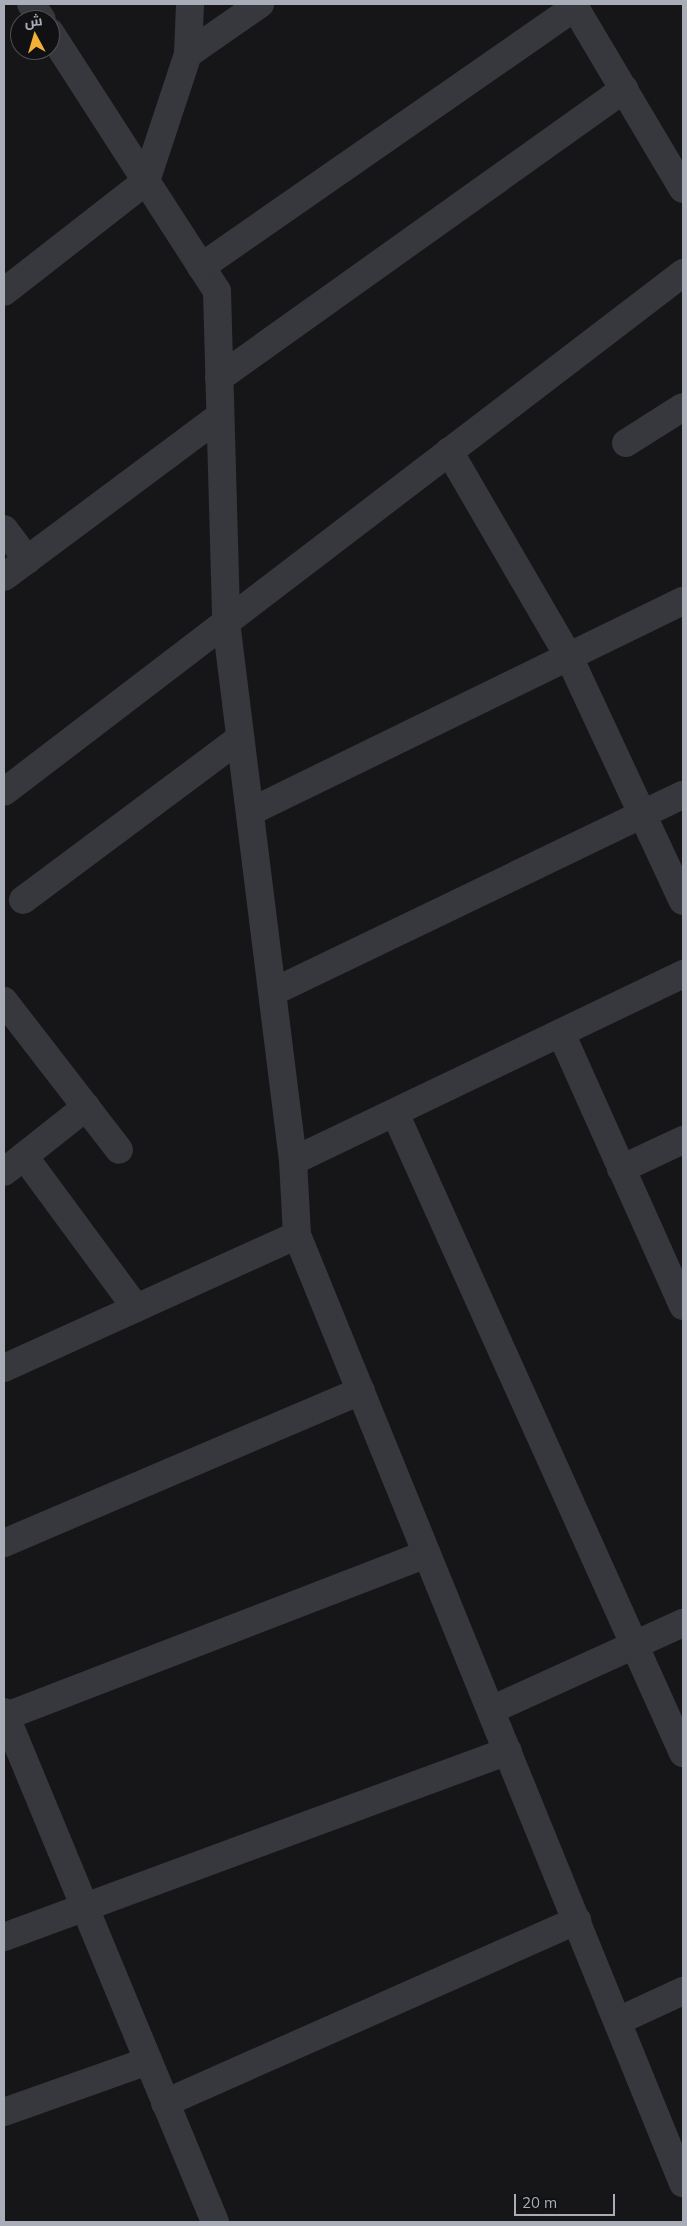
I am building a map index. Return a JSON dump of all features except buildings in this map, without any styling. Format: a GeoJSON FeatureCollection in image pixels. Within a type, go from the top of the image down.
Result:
{"type":"FeatureCollection","features":[{"type":"Feature","properties":{"kind":"street"},"geometry":{"type":"LineString","coordinates":[[4,292],[146,181],[188,54],[190,4]]}},
{"type":"Feature","properties":{"kind":"street"},"geometry":{"type":"LineString","coordinates":[[188,54],[260,4]]}},
{"type":"Feature","properties":{"kind":"street"},"geometry":{"type":"LineString","coordinates":[[201,266],[574,6],[683,189]]}},
{"type":"Feature","properties":{"kind":"street"},"geometry":{"type":"LineString","coordinates":[[60,48],[217,291],[226,622],[294,1162],[297,1235],[683,2183]]}},
{"type":"Feature","properties":{"kind":"street"},"geometry":{"type":"LineString","coordinates":[[219,378],[624,89]]}},
{"type":"Feature","properties":{"kind":"street"},"geometry":{"type":"LineString","coordinates":[[4,792],[683,273]]}},
{"type":"Feature","properties":{"kind":"street"},"geometry":{"type":"LineString","coordinates":[[626,443],[683,407]]}},
{"type":"Feature","properties":{"kind":"street"},"geometry":{"type":"LineString","coordinates":[[4,577],[220,416]]}},
{"type":"Feature","properties":{"kind":"street"},"geometry":{"type":"LineString","coordinates":[[450,452],[569,657],[683,900]]}},
{"type":"Feature","properties":{"kind":"street"},"geometry":{"type":"LineString","coordinates":[[4,529],[27,560]]}},
{"type":"Feature","properties":{"kind":"street"},"geometry":{"type":"LineString","coordinates":[[250,812],[683,601]]}},
{"type":"Feature","properties":{"kind":"street"},"geometry":{"type":"LineString","coordinates":[[23,900],[240,738]]}},
{"type":"Feature","properties":{"kind":"street"},"geometry":{"type":"LineString","coordinates":[[273,992],[683,795]]}},
{"type":"Feature","properties":{"kind":"street"},"geometry":{"type":"LineString","coordinates":[[294,1162],[683,974]]}},
{"type":"Feature","properties":{"kind":"street"},"geometry":{"type":"LineString","coordinates":[[4,1001],[119,1150]]}},
{"type":"Feature","properties":{"kind":"street"},"geometry":{"type":"LineString","coordinates":[[561,1033],[683,1306]]}},
{"type":"Feature","properties":{"kind":"street"},"geometry":{"type":"LineString","coordinates":[[86,1108],[14,1164],[136,1308]]}},
{"type":"Feature","properties":{"kind":"street"},"geometry":{"type":"LineString","coordinates":[[395,1113],[683,1753]]}},
{"type":"Feature","properties":{"kind":"street"},"geometry":{"type":"LineString","coordinates":[[622,1169],[683,1140]]}},
{"type":"Feature","properties":{"kind":"street"},"geometry":{"type":"LineString","coordinates":[[4,1368],[297,1235]]}},
{"type":"Feature","properties":{"kind":"street"},"geometry":{"type":"LineString","coordinates":[[4,1543],[361,1391]]}},
{"type":"Feature","properties":{"kind":"street"},"geometry":{"type":"LineString","coordinates":[[215,2222],[4,1715],[427,1554]]}},
{"type":"Feature","properties":{"kind":"street"},"geometry":{"type":"LineString","coordinates":[[491,1710],[683,1623]]}},
{"type":"Feature","properties":{"kind":"street"},"geometry":{"type":"LineString","coordinates":[[4,1937],[508,1751]]}},
{"type":"Feature","properties":{"kind":"street"},"geometry":{"type":"LineString","coordinates":[[165,2103],[576,1920]]}},
{"type":"Feature","properties":{"kind":"street"},"geometry":{"type":"LineString","coordinates":[[618,2021],[683,1991]]}},
{"type":"Feature","properties":{"kind":"street"},"geometry":{"type":"LineString","coordinates":[[4,2112],[148,2061]]}}]}
